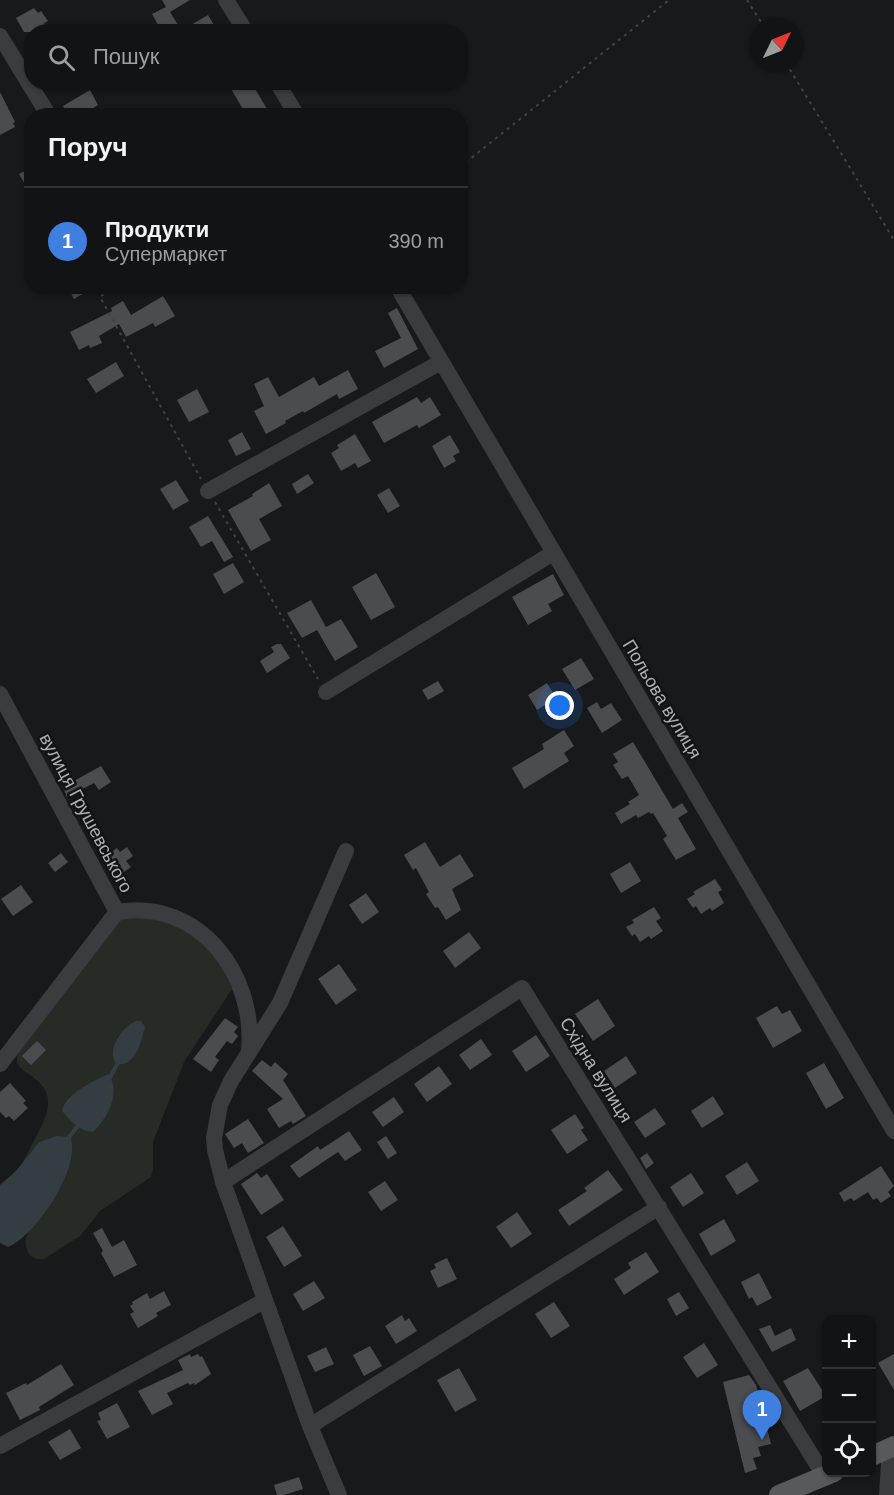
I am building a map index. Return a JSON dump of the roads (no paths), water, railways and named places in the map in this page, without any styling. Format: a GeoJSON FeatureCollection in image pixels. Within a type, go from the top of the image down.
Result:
{"type":"FeatureCollection","features":[{"type":"Feature","properties":{"kind":"main road"},"geometry":{"type":"LineString","coordinates":[[876,1454],[892,1447]]}},
{"type":"Feature","properties":{"kind":"main road"},"geometry":{"type":"LineString","coordinates":[[779,1495],[825,1477]]}},
{"type":"Feature","properties":{"kind":"street"},"geometry":{"type":"LineString","coordinates":[[226,0],[241,24]]}},
{"type":"Feature","properties":{"kind":"street"},"geometry":{"type":"LineString","coordinates":[[0,36],[24,75]]}},
{"type":"Feature","properties":{"kind":"street"},"geometry":{"type":"LineString","coordinates":[[33,90],[44,108]]}},
{"type":"Feature","properties":{"kind":"street"},"geometry":{"type":"LineString","coordinates":[[282,90],[292,108]]}},
{"type":"Feature","properties":{"kind":"street","name":"Польова вулиця"},"geometry":{"type":"LineString","coordinates":[[402,294],[894,1131]]}},
{"type":"Feature","properties":{"kind":"street"},"geometry":{"type":"LineString","coordinates":[[208,491],[441,362]]}},
{"type":"Feature","properties":{"kind":"street"},"geometry":{"type":"LineString","coordinates":[[326,692],[553,554]]}},
{"type":"Feature","properties":{"kind":"street","name":"вулиця Грушевського"},"geometry":{"type":"LineString","coordinates":[[0,694],[117,912],[136,909],[171,916],[200,931],[212,941],[230,966],[243,993],[250,1032],[249,1052]]}},
{"type":"Feature","properties":{"kind":"street"},"geometry":{"type":"LineString","coordinates":[[339,1495],[310,1426],[223,1182],[215,1150],[215,1126],[223,1097],[231,1081],[280,1003],[346,851]]}},
{"type":"Feature","properties":{"kind":"street"},"geometry":{"type":"LineString","coordinates":[[0,1064],[117,912]]}},
{"type":"Feature","properties":{"kind":"street","name":"Східна вулиця"},"geometry":{"type":"LineString","coordinates":[[223,1182],[522,988],[822,1463]]}},
{"type":"Feature","properties":{"kind":"street"},"geometry":{"type":"LineString","coordinates":[[310,1426],[659,1208]]}},
{"type":"Feature","properties":{"kind":"street"},"geometry":{"type":"LineString","coordinates":[[0,1446],[264,1300]]}},
{"type":"Feature","properties":{"kind":"street"},"geometry":{"type":"LineString","coordinates":[[887,1495],[892,1447]]}},
{"type":"Feature","properties":{"kind":"waterway"},"geometry":{"type":"LineString","coordinates":[[108,1081],[119,1061]]}},
{"type":"Feature","properties":{"kind":"waterway"},"geometry":{"type":"LineString","coordinates":[[67,1140],[79,1124]]}},
{"type":"Feature","properties":{"kind":"place","name":"Продукти"},"geometry":{"type":"Point","coordinates":[762,1440]}}]}
